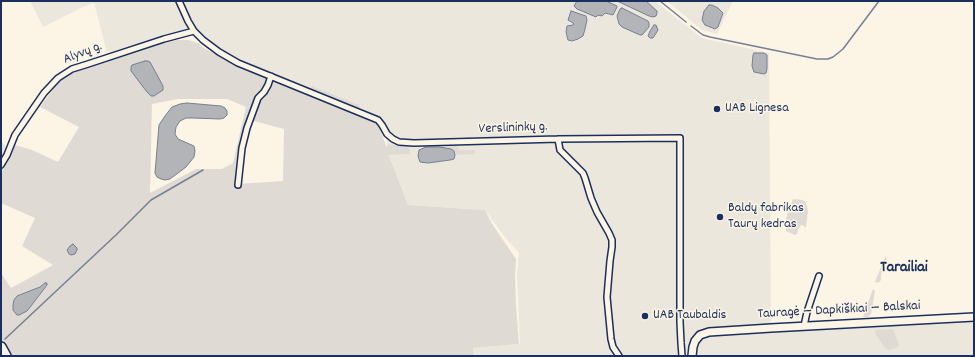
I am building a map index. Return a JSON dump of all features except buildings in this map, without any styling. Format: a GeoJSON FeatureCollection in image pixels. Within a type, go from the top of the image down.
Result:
{"type":"FeatureCollection","features":[{"type":"Feature","properties":{"kind":"highway"},"geometry":{"type":"LineString","coordinates":[[1,347],[6,356]]}},
{"type":"Feature","properties":{"kind":"main road","name":"Tauragė — Dapkiškiai — Balskai"},"geometry":{"type":"LineString","coordinates":[[692,356],[693,347],[698,337],[716,331],[974,317]]}},
{"type":"Feature","properties":{"kind":"street","name":"Verslininkų g."},"geometry":{"type":"LineString","coordinates":[[179,1],[194,30],[203,40],[219,52],[238,63],[378,120],[386,134],[393,140],[399,142],[414,143],[558,139],[680,138],[680,322],[682,356]]}},
{"type":"Feature","properties":{"kind":"street","name":"Alyvų g."},"geometry":{"type":"LineString","coordinates":[[1,165],[7,155],[15,135],[44,93],[58,78],[72,69],[194,30]]}},
{"type":"Feature","properties":{"kind":"street"},"geometry":{"type":"LineString","coordinates":[[238,184],[242,148],[247,128],[258,98],[268,86],[271,76]]}},
{"type":"Feature","properties":{"kind":"street"},"geometry":{"type":"LineString","coordinates":[[558,139],[560,150],[583,173],[586,178],[591,198],[612,240],[607,297],[611,339],[613,347],[619,356]]}},
{"type":"Feature","properties":{"kind":"street"},"geometry":{"type":"LineString","coordinates":[[804,326],[819,276]]}},
{"type":"Feature","properties":{"kind":"shaded area"},"geometry":{"type":"Polygon","coordinates":[[[30,1],[655,1],[702,38],[769,53],[771,325],[715,328],[700,331],[692,338],[689,345],[689,356],[474,356],[473,348],[520,344],[517,275],[519,253],[504,236],[485,210],[408,205],[387,149],[387,134],[378,120],[238,63],[190,31],[167,34],[107,53],[94,3],[43,27],[30,1]]]}},
{"type":"Feature","properties":{"kind":"shaded area"},"geometry":{"type":"Polygon","coordinates":[[[577,1],[606,1],[617,7],[613,15],[605,13],[602,16],[598,15],[596,17],[577,9],[574,6],[577,1]]]}},
{"type":"Feature","properties":{"kind":"shaded area"},"geometry":{"type":"Polygon","coordinates":[[[617,1],[646,1],[657,11],[656,16],[649,16],[617,1]]]}},
{"type":"Feature","properties":{"kind":"shaded area"},"geometry":{"type":"Polygon","coordinates":[[[667,1],[733,1],[717,34],[702,30],[667,1]]]}},
{"type":"Feature","properties":{"kind":"shaded area"},"geometry":{"type":"Polygon","coordinates":[[[709,5],[718,8],[723,13],[718,27],[715,29],[705,25],[702,20],[704,11],[709,5]]]}},
{"type":"Feature","properties":{"kind":"shaded area"},"geometry":{"type":"Polygon","coordinates":[[[622,8],[648,21],[649,27],[642,35],[622,27],[619,24],[617,16],[622,8]]]}},
{"type":"Feature","properties":{"kind":"shaded area"},"geometry":{"type":"Polygon","coordinates":[[[571,11],[586,16],[587,20],[583,36],[572,41],[568,40],[566,32],[567,26],[574,24],[568,20],[571,11]]]}},
{"type":"Feature","properties":{"kind":"shaded area"},"geometry":{"type":"Polygon","coordinates":[[[654,25],[656,25],[658,30],[653,38],[650,38],[648,36],[654,25]]]}},
{"type":"Feature","properties":{"kind":"shaded area"},"geometry":{"type":"Polygon","coordinates":[[[177,40],[188,40],[198,43],[234,65],[373,121],[378,125],[387,148],[387,144],[408,147],[410,149],[410,154],[389,155],[408,205],[485,210],[492,224],[516,259],[516,306],[519,344],[473,348],[474,356],[10,356],[1,340],[1,273],[11,288],[53,265],[22,246],[35,218],[1,203],[1,174],[15,145],[32,150],[58,162],[79,127],[40,107],[59,81],[75,72],[159,44],[177,40]],[[178,99],[152,104],[150,193],[196,169],[222,169],[233,163],[246,107],[227,99],[178,99]],[[250,120],[238,184],[283,181],[284,129],[250,120]],[[45,283],[40,287],[17,296],[13,305],[27,311],[47,284],[45,283]]]}},
{"type":"Feature","properties":{"kind":"shaded area"},"geometry":{"type":"Polygon","coordinates":[[[754,53],[764,53],[767,55],[766,73],[754,72],[752,66],[754,53]]]}},
{"type":"Feature","properties":{"kind":"shaded area"},"geometry":{"type":"Polygon","coordinates":[[[145,61],[150,62],[163,86],[163,90],[154,96],[151,96],[147,92],[131,71],[132,65],[145,61]]]}},
{"type":"Feature","properties":{"kind":"shaded area"},"geometry":{"type":"Polygon","coordinates":[[[312,86],[360,106],[358,108],[311,89],[312,86]]]}},
{"type":"Feature","properties":{"kind":"shaded area"},"geometry":{"type":"Polygon","coordinates":[[[187,103],[221,106],[227,111],[227,115],[220,119],[186,118],[180,121],[176,127],[175,134],[178,139],[194,146],[194,157],[186,167],[170,179],[161,179],[157,177],[155,173],[159,125],[172,107],[187,103]]]}},
{"type":"Feature","properties":{"kind":"shaded area"},"geometry":{"type":"Polygon","coordinates":[[[1,140],[11,154],[1,174],[1,140]]]}},
{"type":"Feature","properties":{"kind":"shaded area"},"geometry":{"type":"Polygon","coordinates":[[[455,145],[459,150],[475,150],[475,154],[456,155],[455,151],[447,147],[455,145]]]}},
{"type":"Feature","properties":{"kind":"shaded area"},"geometry":{"type":"Polygon","coordinates":[[[426,147],[451,149],[454,151],[454,159],[428,163],[420,162],[418,156],[419,150],[426,147]]]}},
{"type":"Feature","properties":{"kind":"shaded area"},"geometry":{"type":"Polygon","coordinates":[[[793,199],[803,200],[806,203],[808,211],[806,227],[805,228],[801,225],[797,234],[795,235],[786,231],[786,218],[793,199]]]}},
{"type":"Feature","properties":{"kind":"shaded area"},"geometry":{"type":"Polygon","coordinates":[[[73,244],[77,250],[75,254],[71,255],[67,250],[73,244]]]}},
{"type":"Feature","properties":{"kind":"shaded area"},"geometry":{"type":"Polygon","coordinates":[[[885,257],[887,258],[881,274],[881,280],[878,283],[875,282],[885,257]]]}},
{"type":"Feature","properties":{"kind":"shaded area"},"geometry":{"type":"Polygon","coordinates":[[[47,283],[47,285],[27,311],[17,315],[13,310],[13,305],[17,296],[40,287],[47,283]]]}},
{"type":"Feature","properties":{"kind":"shaded area"},"geometry":{"type":"Polygon","coordinates":[[[873,289],[875,291],[871,314],[868,317],[863,317],[873,289]]]}},
{"type":"Feature","properties":{"kind":"shaded area"},"geometry":{"type":"Polygon","coordinates":[[[974,320],[974,356],[696,356],[699,342],[705,337],[714,335],[831,327],[974,320]]]}},
{"type":"Feature","properties":{"kind":"shaded area"},"geometry":{"type":"Polygon","coordinates":[[[893,329],[899,345],[898,347],[889,350],[886,349],[876,335],[875,330],[893,329]]]}},
{"type":"Feature","properties":{"kind":"waterway"},"geometry":{"type":"LineString","coordinates":[[660,1],[686,22]]}},
{"type":"Feature","properties":{"kind":"waterway"},"geometry":{"type":"LineString","coordinates":[[691,26],[703,35],[710,37],[817,59],[828,59],[843,49],[879,1]]}},
{"type":"Feature","properties":{"kind":"waterway"},"geometry":{"type":"LineString","coordinates":[[5,339],[151,200],[203,170]]}},
{"type":"Feature","properties":{"kind":"place","name":"UAB Lignesa"},"geometry":{"type":"Point","coordinates":[717,109]}},
{"type":"Feature","properties":{"kind":"place","name":"Baldų fabrikas Taurų kedras"},"geometry":{"type":"Point","coordinates":[720,217]}},
{"type":"Feature","properties":{"kind":"place","name":"UAB Taubaldis"},"geometry":{"type":"Point","coordinates":[645,316]}},
{"type":"Feature","properties":{"kind":"district","name":"Tarailiai"},"geometry":{"type":"Point","coordinates":[904,269]}}]}
